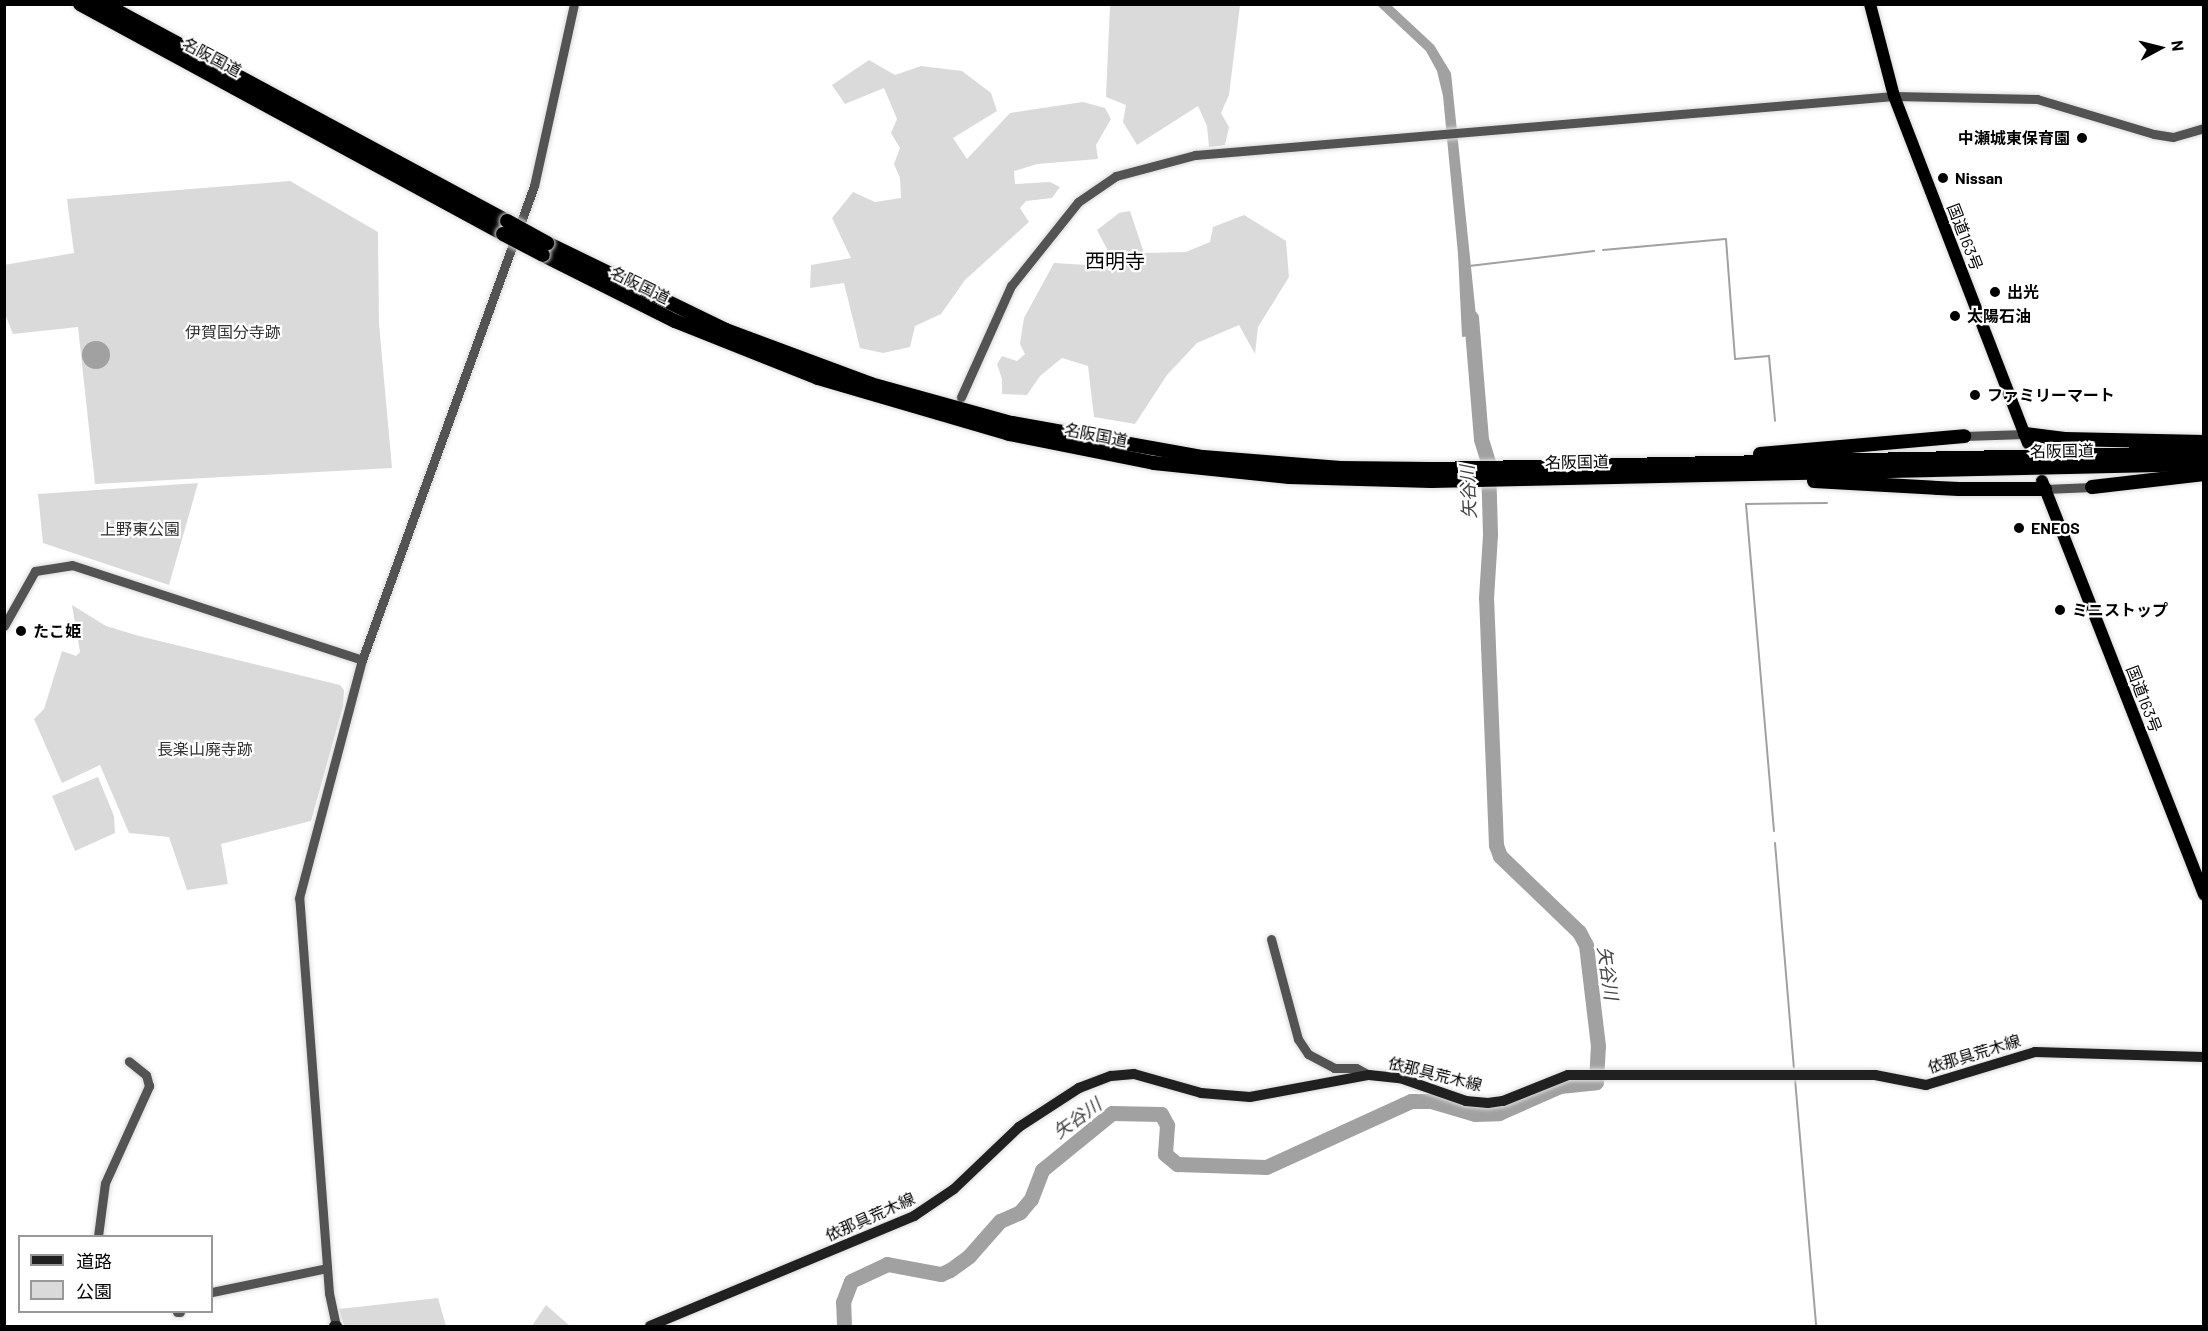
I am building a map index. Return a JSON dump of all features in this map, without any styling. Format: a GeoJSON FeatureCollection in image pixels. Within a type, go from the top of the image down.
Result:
{"type":"FeatureCollection","features":[{"type":"Feature","properties":{"kind":"highway","name":"名阪国道"},"geometry":{"type":"LineString","coordinates":[[80,4],[545,249],[675,321],[770,361],[911,409],[1009,434],[1154,463],[1334,480],[1675,464],[2204,453]]}},
{"type":"Feature","properties":{"kind":"highway","name":"名阪国道"},"geometry":{"type":"LineString","coordinates":[[104,4],[505,228]]}},
{"type":"Feature","properties":{"kind":"highway","name":"国道163号"},"geometry":{"type":"LineString","coordinates":[[1870,4],[1894,96],[2027,439]]}},
{"type":"Feature","properties":{"kind":"highway"},"geometry":{"type":"LineString","coordinates":[[1675,464],[1964,436]]}},
{"type":"Feature","properties":{"kind":"highway"},"geometry":{"type":"LineString","coordinates":[[2027,439],[2204,442]]}},
{"type":"Feature","properties":{"kind":"highway","name":"名阪国道"},"geometry":{"type":"LineString","coordinates":[[1498,474],[1643,477],[2204,464]]}},
{"type":"Feature","properties":{"kind":"highway"},"geometry":{"type":"LineString","coordinates":[[2091,487],[2204,474]]}},
{"type":"Feature","properties":{"kind":"highway"},"geometry":{"type":"LineString","coordinates":[[1643,477],[2044,485]]}},
{"type":"Feature","properties":{"kind":"highway","name":"国道163号"},"geometry":{"type":"LineString","coordinates":[[2044,485],[2204,894]]}},
{"type":"Feature","properties":{"kind":"main road","name":"依那具荒木線"},"geometry":{"type":"LineString","coordinates":[[650,1326],[914,1216],[954,1189],[1019,1127],[1079,1088],[1111,1076],[1134,1074],[1201,1093],[1250,1097],[1369,1075],[1400,1078],[1466,1101],[1488,1102],[1503,1101],[1554,1078],[1599,1074],[1875,1075],[1926,1085],[2035,1052],[2204,1057]]}},
{"type":"Feature","properties":{"kind":"street"},"geometry":{"type":"LineString","coordinates":[[336,1326],[327,1268],[299,898],[362,660],[531,194],[574,4]]}},
{"type":"Feature","properties":{"kind":"street"},"geometry":{"type":"LineString","coordinates":[[961,397],[1011,286],[1078,202],[1116,176],[1195,155],[1894,96],[2037,99],[2154,134],[2172,137],[2204,128]]}},
{"type":"Feature","properties":{"kind":"street"},"geometry":{"type":"LineString","coordinates":[[1964,436],[2027,439]]}},
{"type":"Feature","properties":{"kind":"street"},"geometry":{"type":"LineString","coordinates":[[2044,485],[2091,487]]}},
{"type":"Feature","properties":{"kind":"street"},"geometry":{"type":"LineString","coordinates":[[4,626],[35,571],[72,565],[362,660]]}},
{"type":"Feature","properties":{"kind":"street"},"geometry":{"type":"LineString","coordinates":[[1271,939],[1298,1040],[1308,1054],[1334,1068],[1356,1068],[1369,1075]]}},
{"type":"Feature","properties":{"kind":"street"},"geometry":{"type":"LineString","coordinates":[[98,1235],[105,1183],[149,1086],[146,1075],[129,1061]]}},
{"type":"Feature","properties":{"kind":"street"},"geometry":{"type":"LineString","coordinates":[[213,1292],[327,1268]]}},
{"type":"Feature","properties":{"kind":"green space"},"geometry":{"type":"Polygon","coordinates":[[[1110,5],[1240,5],[1229,95],[1221,113],[1229,127],[1225,145],[1209,147],[1207,126],[1198,106],[1137,145],[1123,122],[1126,105],[1106,97],[1110,5]]]}},
{"type":"Feature","properties":{"kind":"green space"},"geometry":{"type":"Polygon","coordinates":[[[869,60],[895,75],[921,66],[962,71],[991,93],[997,111],[953,138],[967,159],[1010,113],[1083,102],[1105,108],[1111,119],[1096,145],[1098,159],[1037,164],[1014,171],[1015,184],[1050,182],[1060,187],[1052,198],[1026,201],[1020,208],[1029,222],[965,280],[941,314],[915,326],[910,347],[883,353],[860,348],[844,283],[810,288],[811,265],[851,258],[832,218],[853,192],[875,202],[901,198],[900,178],[894,164],[900,148],[891,133],[897,119],[884,88],[845,104],[832,85],[869,60]]]}},
{"type":"Feature","properties":{"kind":"green space","name":"伊賀国分寺跡"},"geometry":{"type":"Polygon","coordinates":[[[290,181],[378,232],[379,324],[392,468],[95,484],[78,327],[13,334],[5,314],[4,265],[74,253],[67,199],[290,181]]]}},
{"type":"Feature","properties":{"kind":"green space"},"geometry":{"type":"Polygon","coordinates":[[[1130,211],[1144,253],[1186,252],[1210,242],[1213,227],[1244,215],[1286,241],[1289,277],[1258,327],[1255,354],[1239,325],[1197,343],[1167,375],[1135,424],[1094,417],[1088,366],[1062,358],[1040,376],[1027,395],[1002,394],[1002,379],[997,364],[1002,356],[1017,361],[1025,354],[1020,344],[1024,318],[1054,263],[1105,266],[1109,253],[1097,230],[1119,213],[1130,211]]]}},
{"type":"Feature","properties":{"kind":"green space","name":"上野東公園"},"geometry":{"type":"Polygon","coordinates":[[[198,483],[169,585],[43,543],[38,494],[198,483]]]}},
{"type":"Feature","properties":{"kind":"green space","name":"長楽山廃寺跡"},"geometry":{"type":"Polygon","coordinates":[[[72,605],[106,626],[139,636],[340,685],[344,690],[343,706],[311,821],[221,844],[228,884],[187,890],[169,837],[129,833],[100,765],[62,783],[34,719],[44,709],[62,651],[76,656],[80,652],[72,605]]]}},
{"type":"Feature","properties":{"kind":"green space"},"geometry":{"type":"Polygon","coordinates":[[[98,777],[114,816],[115,833],[75,851],[52,796],[98,777]]]}},
{"type":"Feature","properties":{"kind":"green space"},"geometry":{"type":"Polygon","coordinates":[[[438,1298],[446,1326],[344,1326],[339,1309],[438,1298]]]}},
{"type":"Feature","properties":{"kind":"green space"},"geometry":{"type":"Polygon","coordinates":[[[546,1305],[570,1326],[532,1326],[546,1305]]]}},
{"type":"Feature","properties":{"kind":"shaded area"},"geometry":{"type":"Polygon","coordinates":[[[1377,5],[1391,5],[1434,45],[1451,73],[1478,335],[1462,337],[1458,254],[1443,96],[1437,71],[1426,51],[1377,5]]]}},
{"type":"Feature","properties":{"kind":"shaded area"},"geometry":{"type":"Polygon","coordinates":[[[96,341],[106,345],[110,355],[106,365],[96,369],[86,365],[82,355],[86,345],[96,341]]]}},
{"type":"Feature","properties":{"kind":"waterway"},"geometry":{"type":"LineString","coordinates":[[1603,250],[1726,239],[1735,359],[1769,356],[1775,421]]}},
{"type":"Feature","properties":{"kind":"waterway"},"geometry":{"type":"LineString","coordinates":[[1469,266],[1594,251]]}},
{"type":"Feature","properties":{"kind":"waterway","name":"矢谷川"},"geometry":{"type":"LineString","coordinates":[[844,1326],[843,1302],[851,1281],[887,1264],[941,1274],[950,1270],[969,1256],[1000,1221],[1020,1212],[1031,1199],[1042,1170],[1112,1113],[1161,1114],[1167,1125],[1165,1154],[1177,1164],[1266,1167],[1411,1101],[1431,1101],[1475,1114],[1499,1113],[1560,1086],[1596,1082],[1598,1046],[1586,945],[1579,932],[1500,856],[1496,845],[1486,598],[1490,534],[1488,462],[1481,439],[1471,317]]}},
{"type":"Feature","properties":{"kind":"waterway"},"geometry":{"type":"LineString","coordinates":[[1774,831],[1746,504],[1827,503]]}},
{"type":"Feature","properties":{"kind":"waterway"},"geometry":{"type":"LineString","coordinates":[[1775,843],[1794,1067]]}},
{"type":"Feature","properties":{"kind":"waterway"},"geometry":{"type":"LineString","coordinates":[[1795,1079],[1816,1326]]}},
{"type":"Feature","properties":{"kind":"place","name":"中瀬城東保育園"},"geometry":{"type":"Point","coordinates":[2082,138]}},
{"type":"Feature","properties":{"kind":"place","name":"Nissan"},"geometry":{"type":"Point","coordinates":[1943,178]}},
{"type":"Feature","properties":{"kind":"place","name":"出光"},"geometry":{"type":"Point","coordinates":[1995,292]}},
{"type":"Feature","properties":{"kind":"place","name":"太陽石油"},"geometry":{"type":"Point","coordinates":[1955,316]}},
{"type":"Feature","properties":{"kind":"place","name":"ファミリーマート"},"geometry":{"type":"Point","coordinates":[1975,395]}},
{"type":"Feature","properties":{"kind":"place","name":"ENEOS"},"geometry":{"type":"Point","coordinates":[2019,528]}},
{"type":"Feature","properties":{"kind":"place","name":"ミニストップ"},"geometry":{"type":"Point","coordinates":[2060,610]}},
{"type":"Feature","properties":{"kind":"place","name":"たこ姫"},"geometry":{"type":"Point","coordinates":[21,631]}},
{"type":"Feature","properties":{"kind":"district","name":"西明寺"},"geometry":{"type":"Point","coordinates":[1115,260]}}]}
